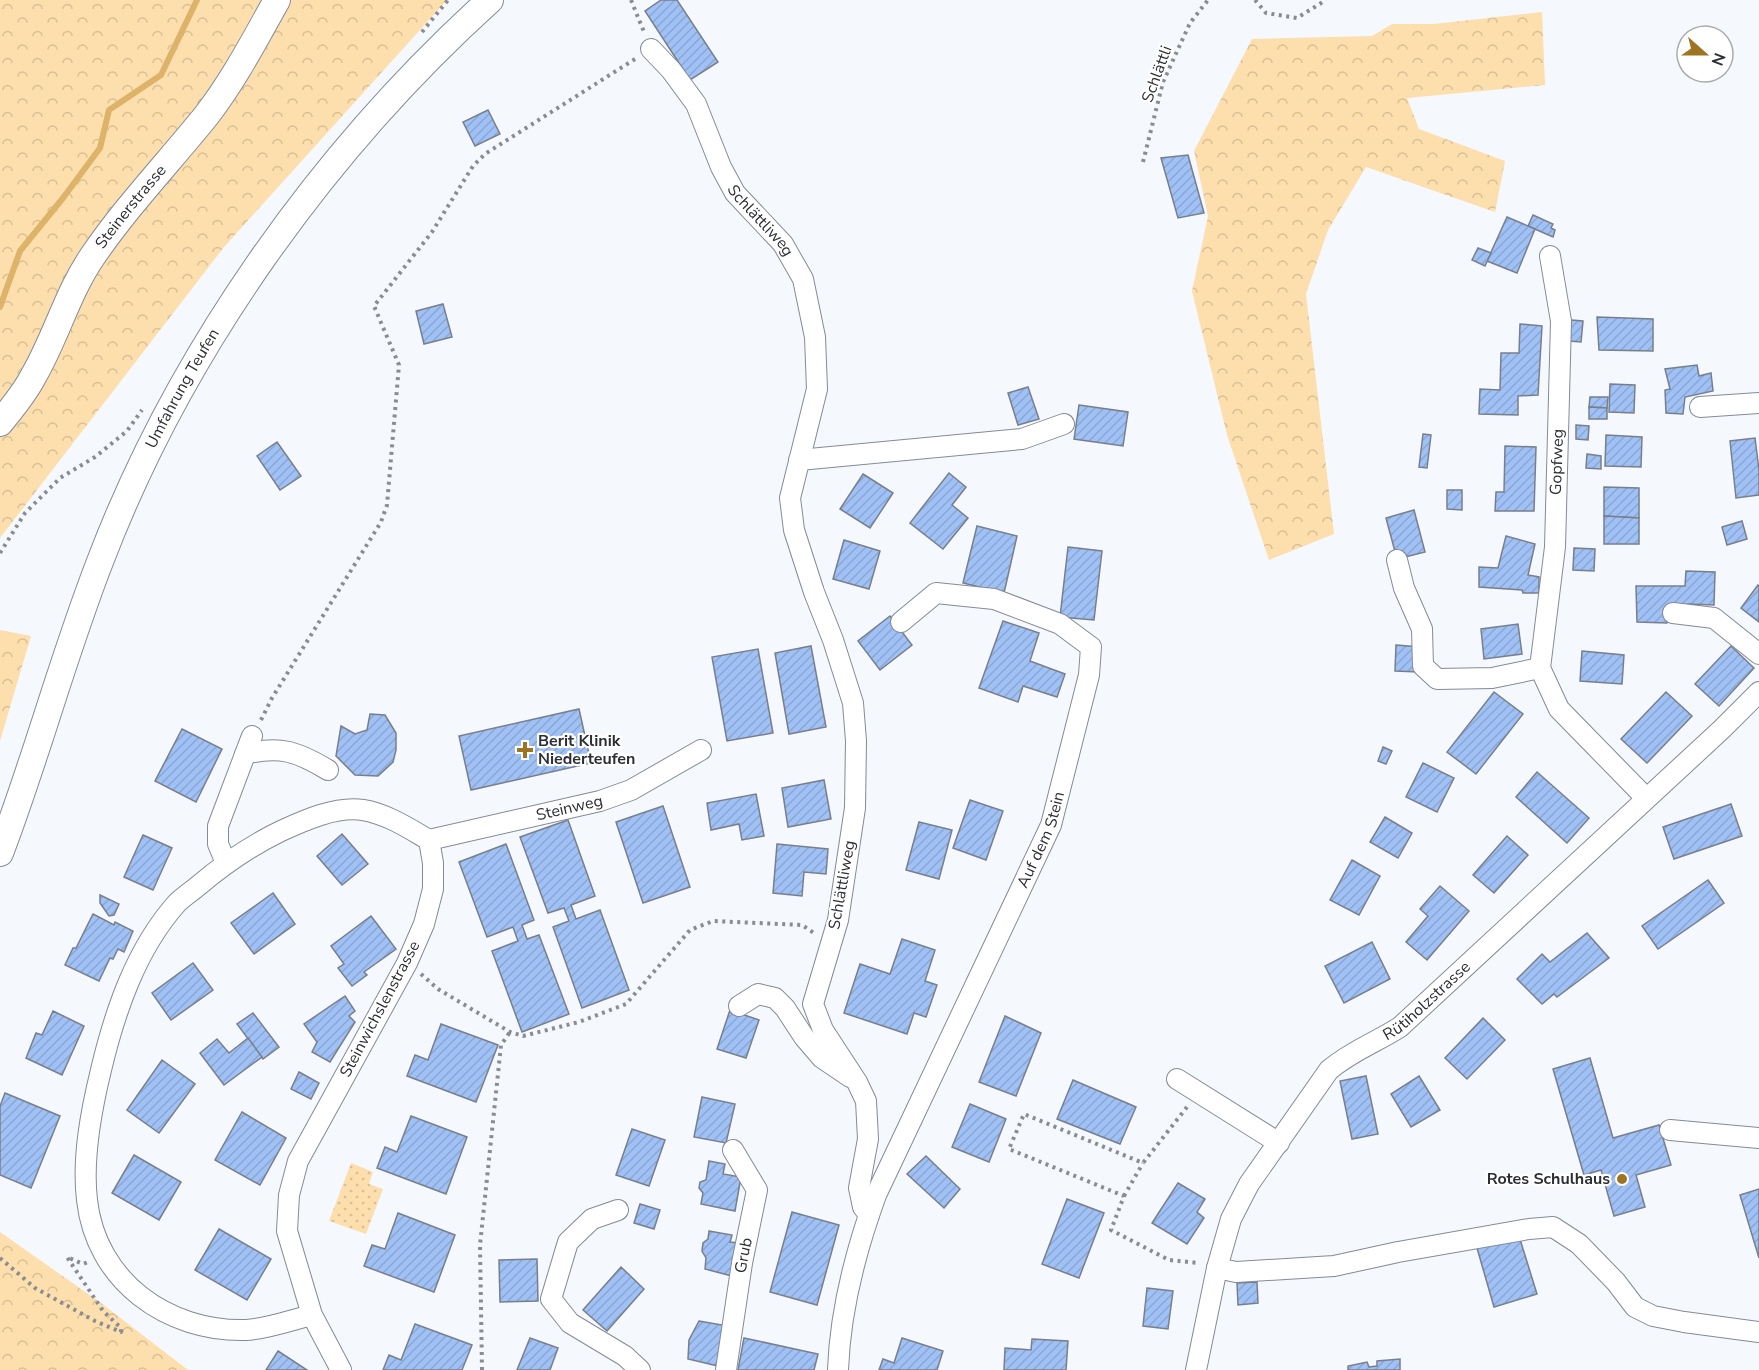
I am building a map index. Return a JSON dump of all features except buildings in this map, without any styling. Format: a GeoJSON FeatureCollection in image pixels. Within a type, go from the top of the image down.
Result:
{"type":"FeatureCollection","features":[{"type":"Feature","properties":{"kind":"main road","name":"Steinerstrasse"},"geometry":{"type":"LineString","coordinates":[[0,423],[34,376],[71,293],[91,259],[123,213],[220,96],[277,0]]}},
{"type":"Feature","properties":{"kind":"main road","name":"Umfahrung Teufen"},"geometry":{"type":"LineString","coordinates":[[0,853],[101,557],[167,416],[205,346],[273,245],[347,146],[421,67],[490,0]]}},
{"type":"Feature","properties":{"kind":"street","name":"Schlättliweg"},"geometry":{"type":"LineString","coordinates":[[651,49],[671,70],[696,104],[721,167],[735,193],[783,244],[803,279],[815,338],[817,389],[790,498],[794,530],[853,703],[856,741],[855,808],[838,920],[813,1004],[823,1030],[857,1082],[866,1101],[868,1138],[860,1188],[863,1208],[869,1215]]}},
{"type":"Feature","properties":{"kind":"street","name":"Gopfweg"},"geometry":{"type":"LineString","coordinates":[[1540,668],[1555,547],[1561,321],[1550,256]]}},
{"type":"Feature","properties":{"kind":"street"},"geometry":{"type":"LineString","coordinates":[[1700,407],[1759,403]]}},
{"type":"Feature","properties":{"kind":"street"},"geometry":{"type":"LineString","coordinates":[[799,460],[1022,439],[1064,424]]}},
{"type":"Feature","properties":{"kind":"street"},"geometry":{"type":"LineString","coordinates":[[1397,560],[1404,588],[1422,629],[1423,666],[1437,679],[1492,678],[1540,668],[1559,709],[1646,798]]}},
{"type":"Feature","properties":{"kind":"street","name":"Auf dem Stein"},"geometry":{"type":"LineString","coordinates":[[869,1215],[876,1195],[1051,825],[1089,675],[1091,647],[1060,624],[994,599],[936,593],[901,622]]}},
{"type":"Feature","properties":{"kind":"street"},"geometry":{"type":"LineString","coordinates":[[1673,613],[1714,618],[1759,654]]}},
{"type":"Feature","properties":{"kind":"street","name":"Rütiholzstrasse"},"geometry":{"type":"LineString","coordinates":[[1196,1370],[1216,1268],[1231,1219],[1249,1184],[1329,1070],[1347,1055],[1400,1027],[1722,729],[1759,692]]}},
{"type":"Feature","properties":{"kind":"street"},"geometry":{"type":"LineString","coordinates":[[226,863],[218,844],[218,826],[249,745],[282,749],[310,759],[328,770]]}},
{"type":"Feature","properties":{"kind":"street","name":"Steinweg"},"geometry":{"type":"LineString","coordinates":[[429,840],[600,801],[631,790],[701,750]]}},
{"type":"Feature","properties":{"kind":"street"},"geometry":{"type":"LineString","coordinates":[[312,1315],[248,1330],[216,1329],[180,1320],[153,1306],[131,1290],[104,1256],[92,1227],[87,1199],[87,1160],[94,1101],[108,1041],[127,986],[150,942],[178,902],[226,863],[258,842],[294,825],[335,811],[363,810],[388,817],[429,840]]}},
{"type":"Feature","properties":{"kind":"street","name":"Steinwichslenstrasse"},"geometry":{"type":"LineString","coordinates":[[341,1370],[312,1315],[286,1231],[289,1195],[298,1161],[407,963],[424,924],[433,889],[433,863],[429,840]]}},
{"type":"Feature","properties":{"kind":"street"},"geometry":{"type":"LineString","coordinates":[[739,1006],[758,994],[776,998],[822,1058],[857,1082]]}},
{"type":"Feature","properties":{"kind":"street"},"geometry":{"type":"LineString","coordinates":[[1177,1079],[1279,1143]]}},
{"type":"Feature","properties":{"kind":"street"},"geometry":{"type":"LineString","coordinates":[[1670,1130],[1759,1138]]}},
{"type":"Feature","properties":{"kind":"street","name":"Grub"},"geometry":{"type":"LineString","coordinates":[[726,1370],[742,1263],[757,1190],[733,1150]]}},
{"type":"Feature","properties":{"kind":"street"},"geometry":{"type":"LineString","coordinates":[[618,1210],[592,1218],[568,1242],[551,1299],[570,1323],[625,1356],[640,1370]]}},
{"type":"Feature","properties":{"kind":"street"},"geometry":{"type":"LineString","coordinates":[[838,1370],[846,1299],[869,1215]]}},
{"type":"Feature","properties":{"kind":"street"},"geometry":{"type":"LineString","coordinates":[[1216,1268],[1236,1272],[1334,1266],[1409,1250],[1529,1229],[1553,1227],[1579,1244],[1616,1282],[1635,1308],[1653,1316],[1759,1332]]}},
{"type":"Feature","properties":{"kind":"path"},"geometry":{"type":"LineString","coordinates":[[249,745],[272,698],[381,522],[387,506],[399,364],[374,306],[432,231],[472,166],[485,154],[651,49],[631,0]]}},
{"type":"Feature","properties":{"kind":"path","name":"Schlättli"},"geometry":{"type":"LineString","coordinates":[[1143,162],[1163,82],[1190,23],[1208,0]]}},
{"type":"Feature","properties":{"kind":"path"},"geometry":{"type":"LineString","coordinates":[[1255,0],[1266,13],[1297,18],[1326,0]]}},
{"type":"Feature","properties":{"kind":"path"},"geometry":{"type":"LineString","coordinates":[[413,968],[438,989],[510,1032],[523,1036],[579,1022],[626,1004],[690,930],[713,921],[802,925],[820,938],[829,949]]}},
{"type":"Feature","properties":{"kind":"path"},"geometry":{"type":"LineString","coordinates":[[482,1370],[480,1245],[501,1045],[510,1032]]}},
{"type":"Feature","properties":{"kind":"path"},"geometry":{"type":"LineString","coordinates":[[1198,1092],[1143,1163],[1124,1196],[1111,1230],[1169,1260],[1205,1264],[1216,1268]]}},
{"type":"Feature","properties":{"kind":"path"},"geometry":{"type":"LineString","coordinates":[[1124,1196],[1010,1149],[1024,1114],[1143,1163]]}},
{"type":"Feature","properties":{"kind":"path"},"geometry":{"type":"LineString","coordinates":[[0,1258],[35,1288],[95,1321],[121,1332],[121,1328],[103,1311],[67,1257],[83,1264],[104,1256]]}},
{"type":"Feature","properties":{"kind":"green space"},"geometry":{"type":"Polygon","coordinates":[[[0,0],[447,0],[224,247],[0,538],[0,0]]]}},
{"type":"Feature","properties":{"kind":"green space"},"geometry":{"type":"Polygon","coordinates":[[[1542,12],[1545,85],[1407,98],[1419,129],[1505,161],[1495,212],[1366,167],[1328,230],[1306,294],[1334,534],[1269,560],[1227,435],[1192,291],[1208,216],[1194,151],[1252,39],[1372,36],[1392,24],[1434,24],[1542,12]]]}},
{"type":"Feature","properties":{"kind":"green space"},"geometry":{"type":"Polygon","coordinates":[[[0,630],[31,636],[0,741],[0,630]]]}},
{"type":"Feature","properties":{"kind":"green space"},"geometry":{"type":"Polygon","coordinates":[[[351,1163],[373,1172],[369,1184],[383,1189],[366,1234],[329,1221],[351,1163]]]}},
{"type":"Feature","properties":{"kind":"green space"},"geometry":{"type":"Polygon","coordinates":[[[0,1232],[101,1303],[188,1370],[0,1370],[0,1232]]]}},
{"type":"Feature","properties":{"kind":"waterway"},"geometry":{"type":"LineString","coordinates":[[0,307],[20,251],[100,148],[109,110],[161,75],[197,0]]}},
{"type":"Feature","properties":{"kind":"place","name":"Berit Klinik Niederteufen"},"geometry":{"type":"Point","coordinates":[525,750]}},
{"type":"Feature","properties":{"kind":"place","name":"Rotes Schulhaus"},"geometry":{"type":"Point","coordinates":[1622,1179]}}]}
